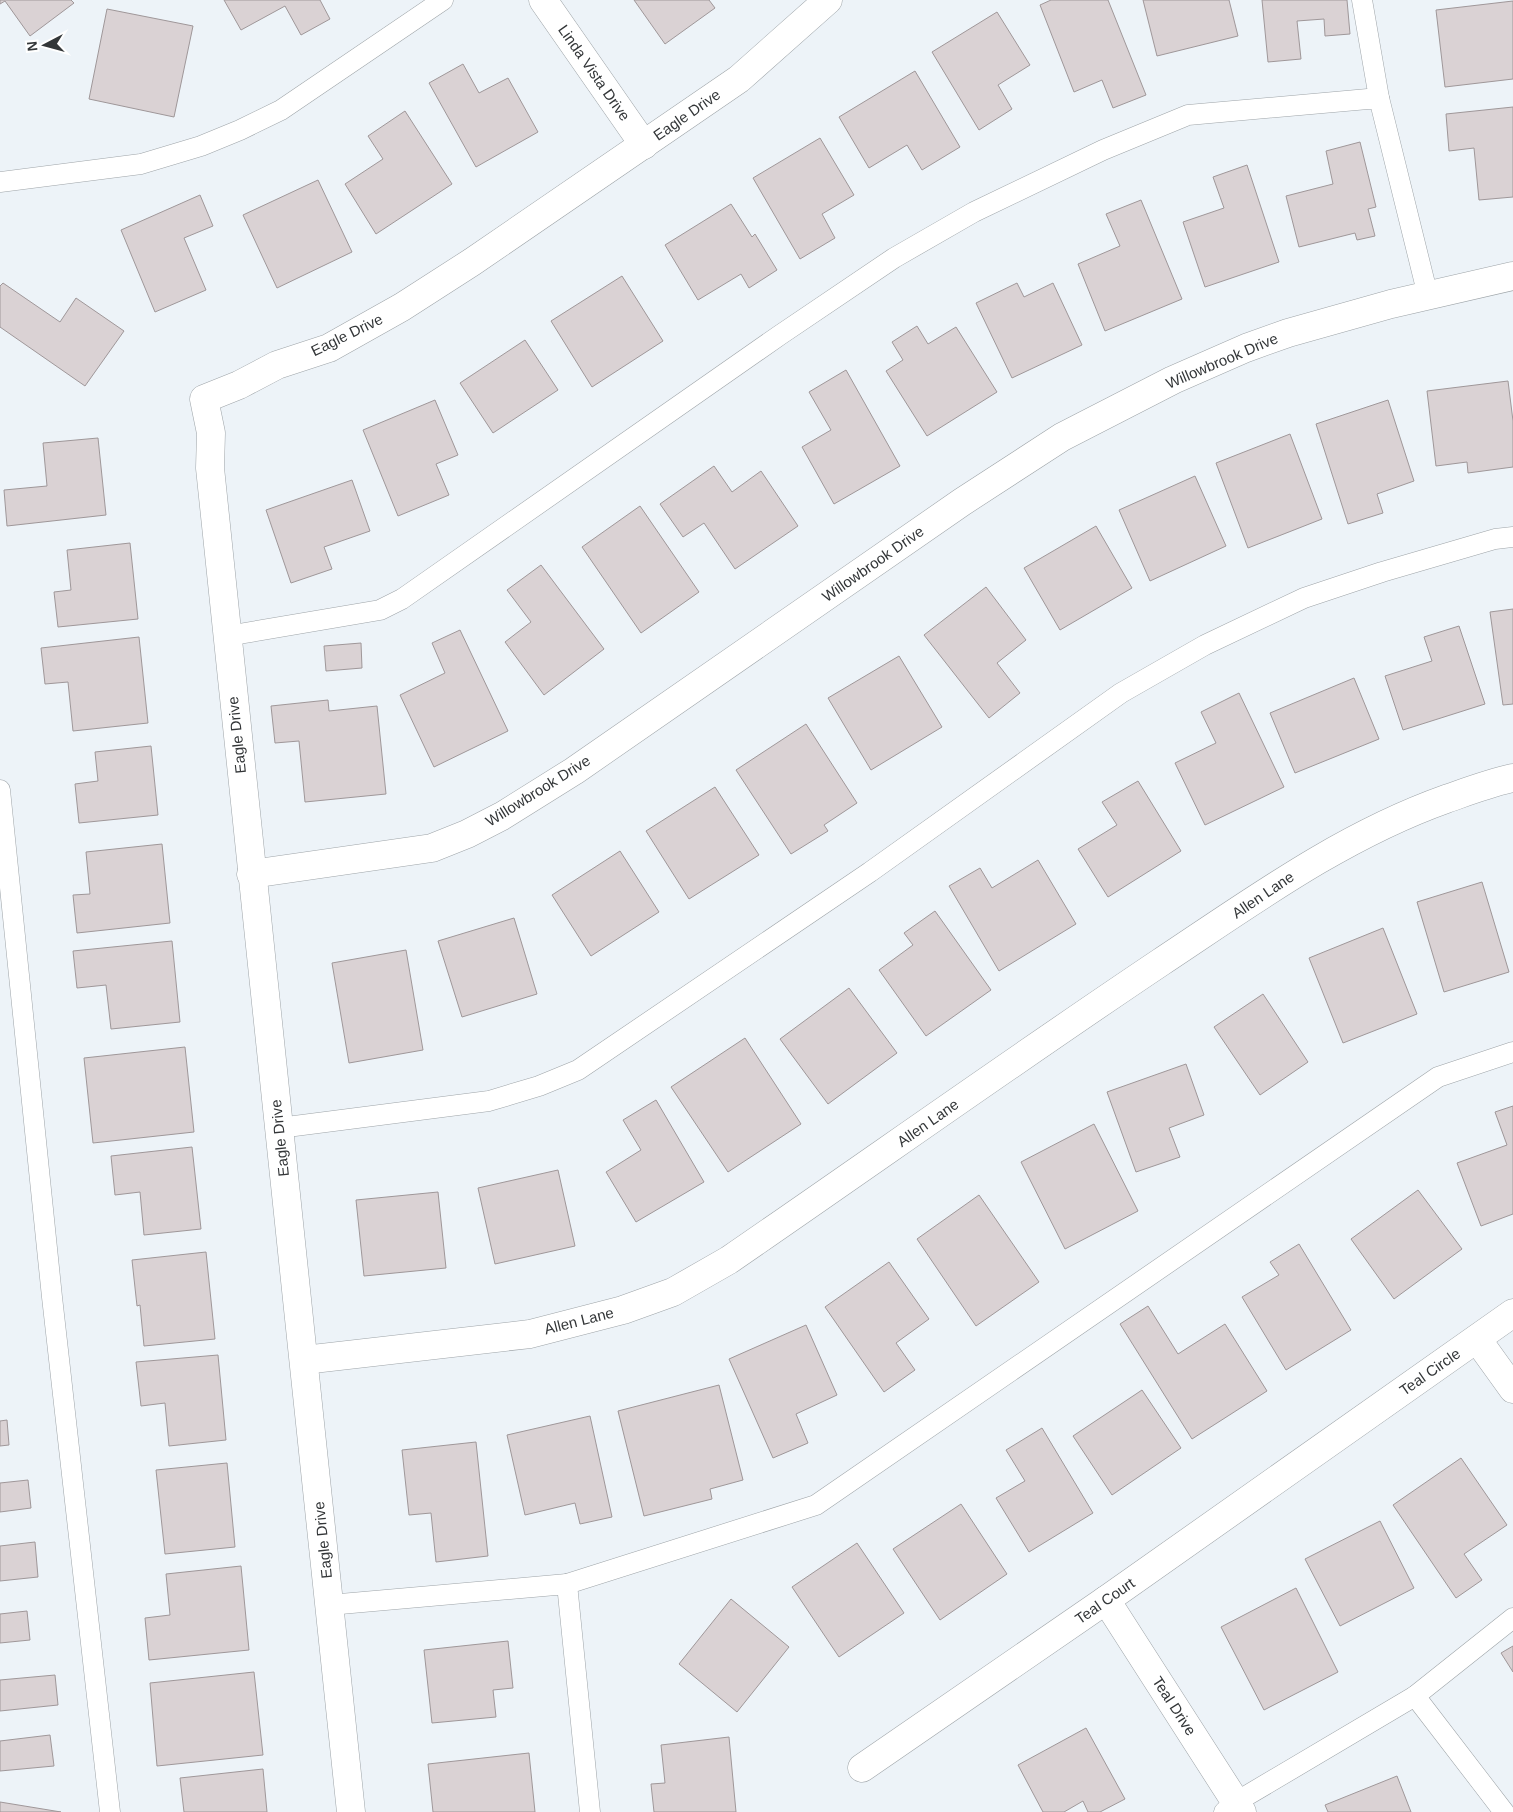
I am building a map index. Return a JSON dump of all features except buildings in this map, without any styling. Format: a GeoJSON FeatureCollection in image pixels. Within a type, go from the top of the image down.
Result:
{"type":"FeatureCollection","features":[{"type":"Feature","properties":{"kind":"street","name":"Linda Vista Drive"},"geometry":{"type":"LineString","coordinates":[[543,0],[644,145]]}},
{"type":"Feature","properties":{"kind":"street","name":"Eagle Drive"},"geometry":{"type":"LineString","coordinates":[[350,1812],[210,468],[211,433],[204,399],[239,386],[277,365],[329,348],[402,307],[480,257],[739,79],[828,0]]}},
{"type":"Feature","properties":{"kind":"street","name":"Willowbrook Drive"},"geometry":{"type":"LineString","coordinates":[[251,874],[432,848],[467,834],[502,816],[574,771],[962,502],[1062,438],[1173,380],[1246,348],[1288,333],[1391,304],[1513,276]]}},
{"type":"Feature","properties":{"kind":"street","name":"Allen Lane"},"geometry":{"type":"LineString","coordinates":[[304,1360],[530,1334],[622,1310],[673,1292],[729,1260],[1109,998],[1300,870],[1359,837],[1418,809],[1490,783],[1513,778]]}},
{"type":"Feature","properties":{"kind":"street","name":"Teal Circle"},"geometry":{"type":"LineString","coordinates":[[1347,1431],[1513,1313]]}},
{"type":"Feature","properties":{"kind":"street"},"geometry":{"type":"LineString","coordinates":[[1476,1339],[1513,1389]]}},
{"type":"Feature","properties":{"kind":"street","name":"Teal Court"},"geometry":{"type":"LineString","coordinates":[[862,1768],[1347,1431]]}},
{"type":"Feature","properties":{"kind":"street","name":"Teal Drive"},"geometry":{"type":"LineString","coordinates":[[1106,1600],[1234,1809]]}},
{"type":"Feature","properties":{"kind":"lane"},"geometry":{"type":"LineString","coordinates":[[0,182],[141,164],[201,146],[281,110],[443,0]]}},
{"type":"Feature","properties":{"kind":"lane"},"geometry":{"type":"LineString","coordinates":[[1362,0],[1379,98],[1428,296]]}},
{"type":"Feature","properties":{"kind":"lane"},"geometry":{"type":"LineString","coordinates":[[227,636],[380,610],[402,599],[772,340],[894,258],[974,212],[1103,150],[1188,116],[1379,98]]}},
{"type":"Feature","properties":{"kind":"lane"},"geometry":{"type":"LineString","coordinates":[[279,1128],[489,1101],[539,1086],[578,1070],[870,872],[1121,693],[1197,650],[1304,598],[1457,550],[1495,539],[1513,537]]}},
{"type":"Feature","properties":{"kind":"lane"},"geometry":{"type":"LineString","coordinates":[[0,790],[52,1297],[110,1812]]}},
{"type":"Feature","properties":{"kind":"lane"},"geometry":{"type":"LineString","coordinates":[[329,1605],[567,1584],[816,1505],[1438,1076],[1513,1052]]}},
{"type":"Feature","properties":{"kind":"lane"},"geometry":{"type":"LineString","coordinates":[[567,1584],[590,1812]]}},
{"type":"Feature","properties":{"kind":"lane"},"geometry":{"type":"LineString","coordinates":[[1234,1809],[1414,1696],[1513,1618]]}},
{"type":"Feature","properties":{"kind":"lane"},"geometry":{"type":"LineString","coordinates":[[1414,1696],[1504,1812]]}}]}
